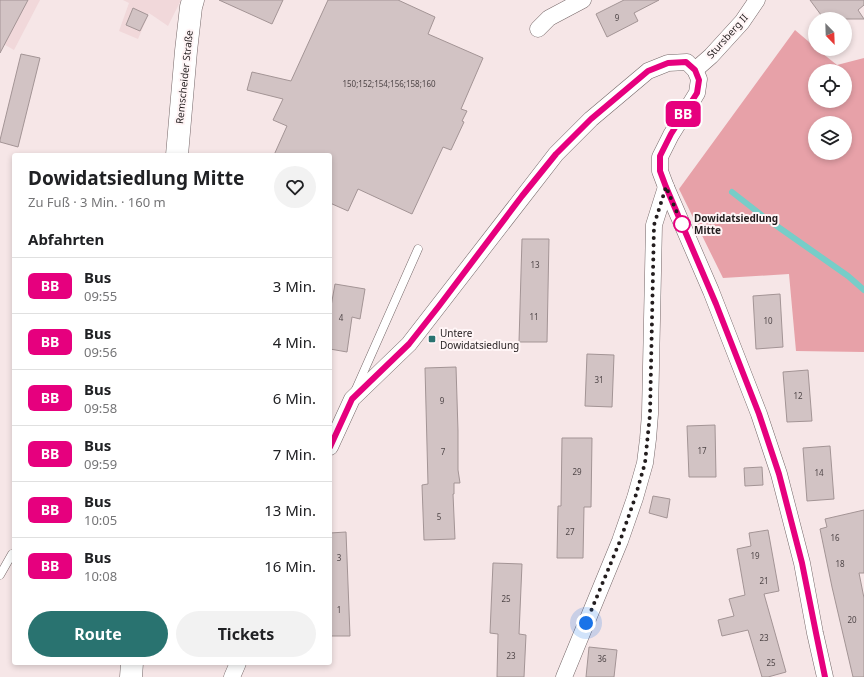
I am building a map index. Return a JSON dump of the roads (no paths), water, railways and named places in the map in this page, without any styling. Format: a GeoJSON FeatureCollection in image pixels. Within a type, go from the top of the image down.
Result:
{"type":"FeatureCollection","features":[{"type":"Feature","properties":{"kind":"main road","name":"Remscheider Straße"},"geometry":{"type":"LineString","coordinates":[[177,153],[186,50],[191,7],[194,0]]}},
{"type":"Feature","properties":{"kind":"main road"},"geometry":{"type":"LineString","coordinates":[[131,677],[132,665]]}},
{"type":"Feature","properties":{"kind":"street"},"geometry":{"type":"LineString","coordinates":[[538,29],[549,18],[583,0]]}},
{"type":"Feature","properties":{"kind":"street","name":"Stursberg II"},"geometry":{"type":"LineString","coordinates":[[695,70],[711,56],[742,22],[757,0]]}},
{"type":"Feature","properties":{"kind":"street"},"geometry":{"type":"LineString","coordinates":[[332,443],[352,399],[409,344],[556,154],[591,119],[648,71],[668,63],[686,62],[695,70],[699,80],[697,93],[671,134],[660,156],[660,171],[711,291],[759,414],[779,474],[802,563],[825,677]]}},
{"type":"Feature","properties":{"kind":"street"},"geometry":{"type":"LineString","coordinates":[[564,677],[620,541],[645,463],[650,414],[654,225],[666,187]]}},
{"type":"Feature","properties":{"kind":"street"},"geometry":{"type":"LineString","coordinates":[[232,677],[237,665]]}},
{"type":"Feature","properties":{"kind":"lane"},"geometry":{"type":"LineString","coordinates":[[352,399],[418,250]]}},
{"type":"Feature","properties":{"kind":"lane"},"geometry":{"type":"LineString","coordinates":[[0,575],[12,554]]}},
{"type":"Feature","properties":{"kind":"waterway"},"geometry":{"type":"LineString","coordinates":[[732,192],[764,217],[848,276],[864,290]]}},
{"type":"Feature","properties":{"kind":"place","name":"Dowidatsiedlung Mitte"},"geometry":{"type":"Point","coordinates":[682,224]}},
{"type":"Feature","properties":{"kind":"place","name":"Untere Dowidatsiedlung"},"geometry":{"type":"Point","coordinates":[432,339]}}]}
